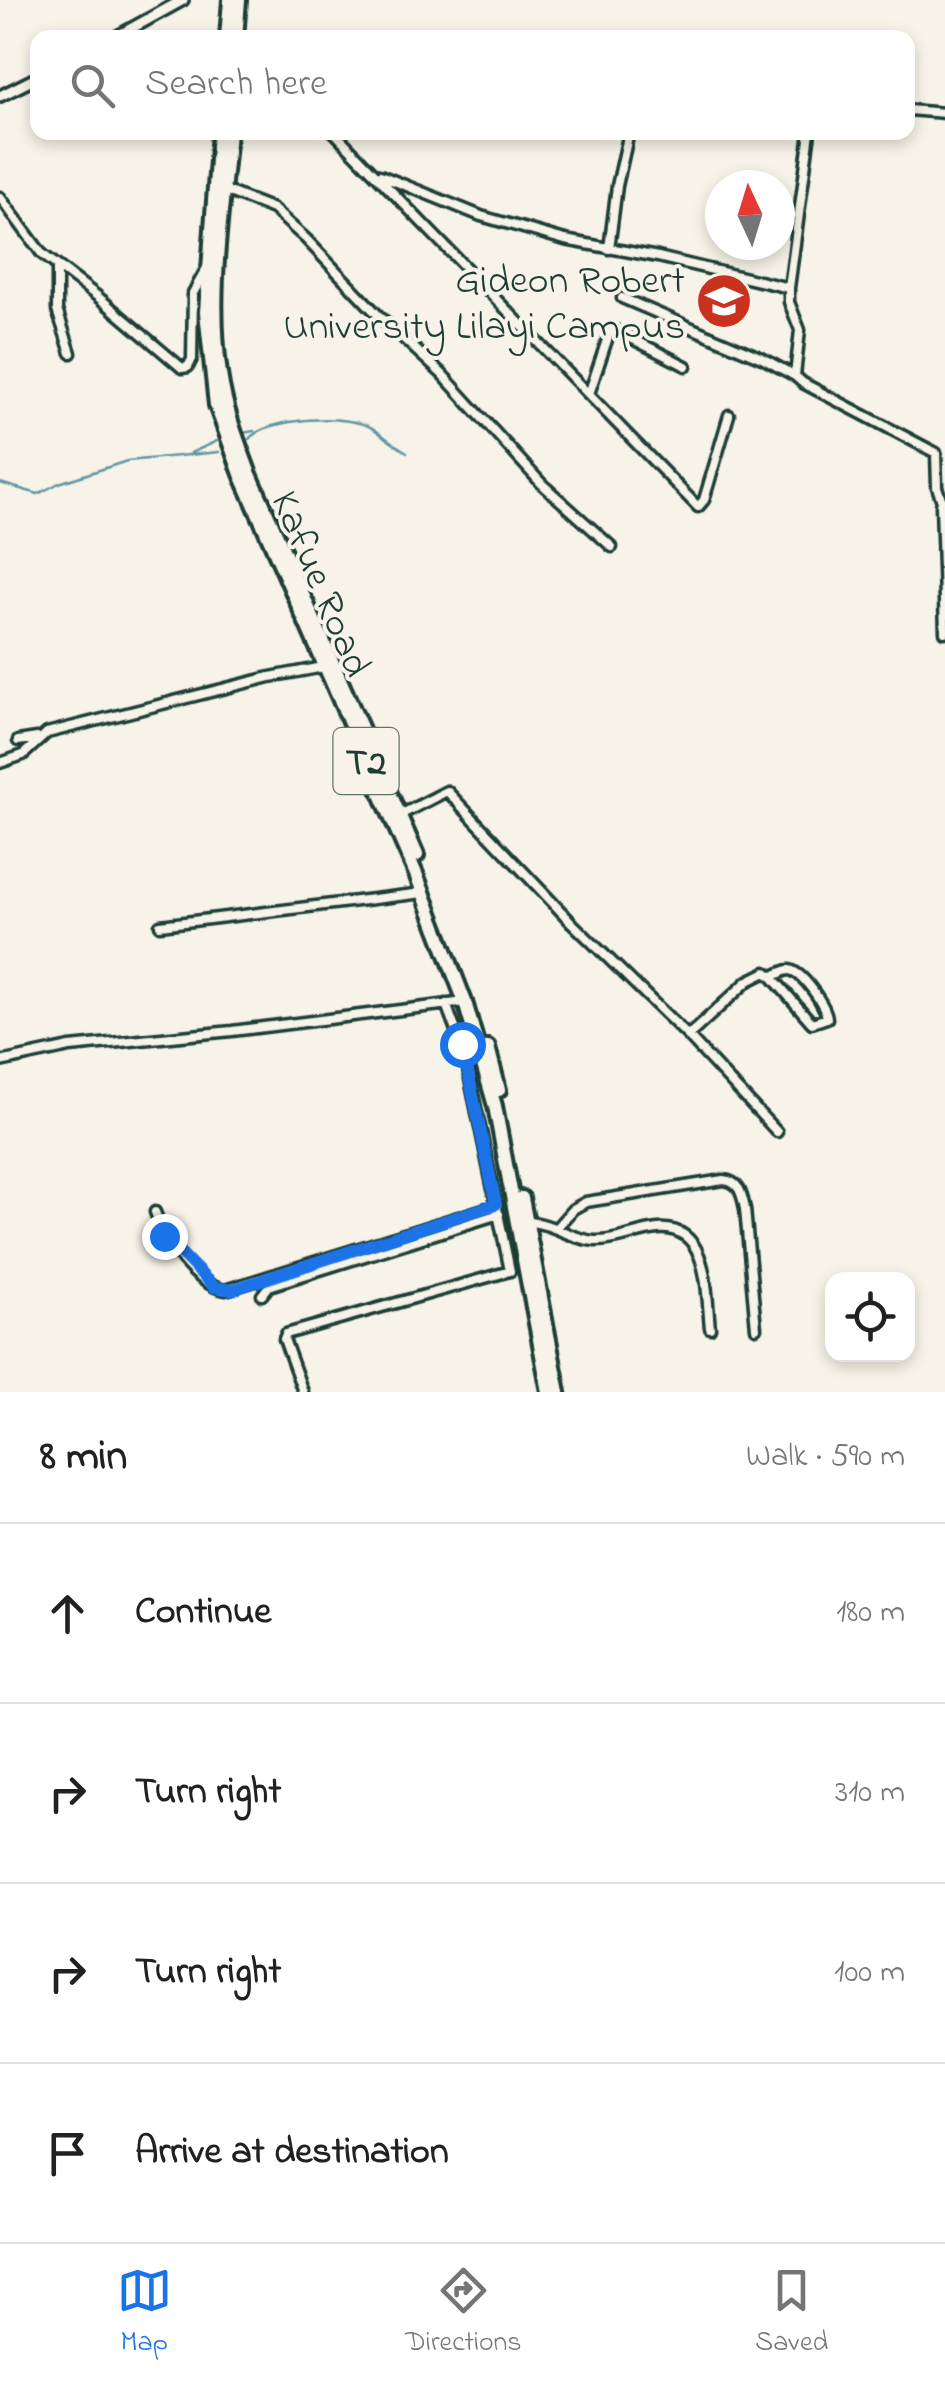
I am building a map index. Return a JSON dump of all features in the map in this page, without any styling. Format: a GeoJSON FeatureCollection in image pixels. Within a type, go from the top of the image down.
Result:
{"type":"FeatureCollection","features":[{"type":"Feature","properties":{"kind":"highway"},"geometry":{"type":"LineString","coordinates":[[228,30],[230,0]]}},
{"type":"Feature","properties":{"kind":"highway"},"geometry":{"type":"LineString","coordinates":[[237,30],[239,0]]}},
{"type":"Feature","properties":{"kind":"highway","name":"Kafue Road"},"geometry":{"type":"LineString","coordinates":[[218,140],[208,266],[207,336],[220,421],[424,892],[465,1002],[496,1112],[549,1391]]}},
{"type":"Feature","properties":{"kind":"highway","name":"Kafue Road"},"geometry":{"type":"LineString","coordinates":[[228,140],[216,317],[220,373],[229,418],[249,472],[400,814],[480,1021],[527,1222],[549,1391]]}},
{"type":"Feature","properties":{"kind":"street"},"geometry":{"type":"LineString","coordinates":[[128,30],[182,0]]}},
{"type":"Feature","properties":{"kind":"street"},"geometry":{"type":"LineString","coordinates":[[0,96],[30,81]]}},
{"type":"Feature","properties":{"kind":"street"},"geometry":{"type":"LineString","coordinates":[[915,111],[945,113]]}},
{"type":"Feature","properties":{"kind":"street"},"geometry":{"type":"LineString","coordinates":[[342,140],[698,506],[704,500],[729,415]]}},
{"type":"Feature","properties":{"kind":"street"},"geometry":{"type":"LineString","coordinates":[[609,249],[627,140]]}},
{"type":"Feature","properties":{"kind":"street"},"geometry":{"type":"LineString","coordinates":[[795,376],[800,330],[788,288],[809,140]]}},
{"type":"Feature","properties":{"kind":"street"},"geometry":{"type":"LineString","coordinates":[[374,173],[480,216],[788,288]]}},
{"type":"Feature","properties":{"kind":"street"},"geometry":{"type":"LineString","coordinates":[[224,190],[273,209],[295,229],[442,374],[542,484],[612,547]]}},
{"type":"Feature","properties":{"kind":"street"},"geometry":{"type":"LineString","coordinates":[[0,197],[42,254],[182,368],[188,367],[192,359],[194,293],[208,266]]}},
{"type":"Feature","properties":{"kind":"street"},"geometry":{"type":"LineString","coordinates":[[57,266],[58,310],[71,352]]}},
{"type":"Feature","properties":{"kind":"street"},"geometry":{"type":"LineString","coordinates":[[622,298],[762,358],[936,453],[937,488],[943,507],[945,632]]}},
{"type":"Feature","properties":{"kind":"street"},"geometry":{"type":"LineString","coordinates":[[589,394],[612,328],[686,366]]}},
{"type":"Feature","properties":{"kind":"street"},"geometry":{"type":"LineString","coordinates":[[18,741],[324,667]]}},
{"type":"Feature","properties":{"kind":"street"},"geometry":{"type":"LineString","coordinates":[[0,763],[23,754],[37,738]]}},
{"type":"Feature","properties":{"kind":"street"},"geometry":{"type":"LineString","coordinates":[[400,814],[447,791],[777,1132]]}},
{"type":"Feature","properties":{"kind":"street"},"geometry":{"type":"LineString","coordinates":[[160,925],[424,892]]}},
{"type":"Feature","properties":{"kind":"street"},"geometry":{"type":"LineString","coordinates":[[688,1036],[755,976],[766,972],[812,1023],[827,1018],[824,1003],[795,972],[786,970],[772,976]]}},
{"type":"Feature","properties":{"kind":"street"},"geometry":{"type":"LineString","coordinates":[[0,1062],[70,1047],[465,1002]]}},
{"type":"Feature","properties":{"kind":"street"},"geometry":{"type":"LineString","coordinates":[[303,1392],[284,1339],[286,1334],[510,1271],[465,1055],[446,1004]]}},
{"type":"Feature","properties":{"kind":"street"},"geometry":{"type":"LineString","coordinates":[[478,1116],[496,1112]]}},
{"type":"Feature","properties":{"kind":"street"},"geometry":{"type":"LineString","coordinates":[[557,1226],[578,1204],[723,1180],[733,1182],[741,1192],[745,1209],[756,1328]]}},
{"type":"Feature","properties":{"kind":"street"},"geometry":{"type":"LineString","coordinates":[[155,1212],[168,1242],[200,1276],[225,1290],[515,1205]]}},
{"type":"Feature","properties":{"kind":"street"},"geometry":{"type":"LineString","coordinates":[[262,1296],[269,1286],[498,1209]]}},
{"type":"Feature","properties":{"kind":"street"},"geometry":{"type":"LineString","coordinates":[[527,1222],[544,1222],[592,1241],[665,1229],[692,1241],[698,1248],[706,1285],[710,1328]]}},
{"type":"Feature","properties":{"kind":"waterway"},"geometry":{"type":"LineString","coordinates":[[249,439],[273,426],[329,419],[363,424],[407,452]]}},
{"type":"Feature","properties":{"kind":"waterway"},"geometry":{"type":"LineString","coordinates":[[243,433],[254,431]]}},
{"type":"Feature","properties":{"kind":"waterway"},"geometry":{"type":"LineString","coordinates":[[191,453],[217,441]]}},
{"type":"Feature","properties":{"kind":"waterway"},"geometry":{"type":"LineString","coordinates":[[0,483],[38,494],[59,483],[127,461],[219,452]]}},
{"type":"Feature","properties":{"kind":"place","name":"Gideon Robert University Lilayi Campus"},"geometry":{"type":"Point","coordinates":[724,301]}},
{"type":"Feature","properties":{"kind":"route"},"geometry":{"type":"LineString","coordinates":[[164,1236],[200,1276],[219,1290],[231,1290],[496,1204],[462,1044]]}}]}
